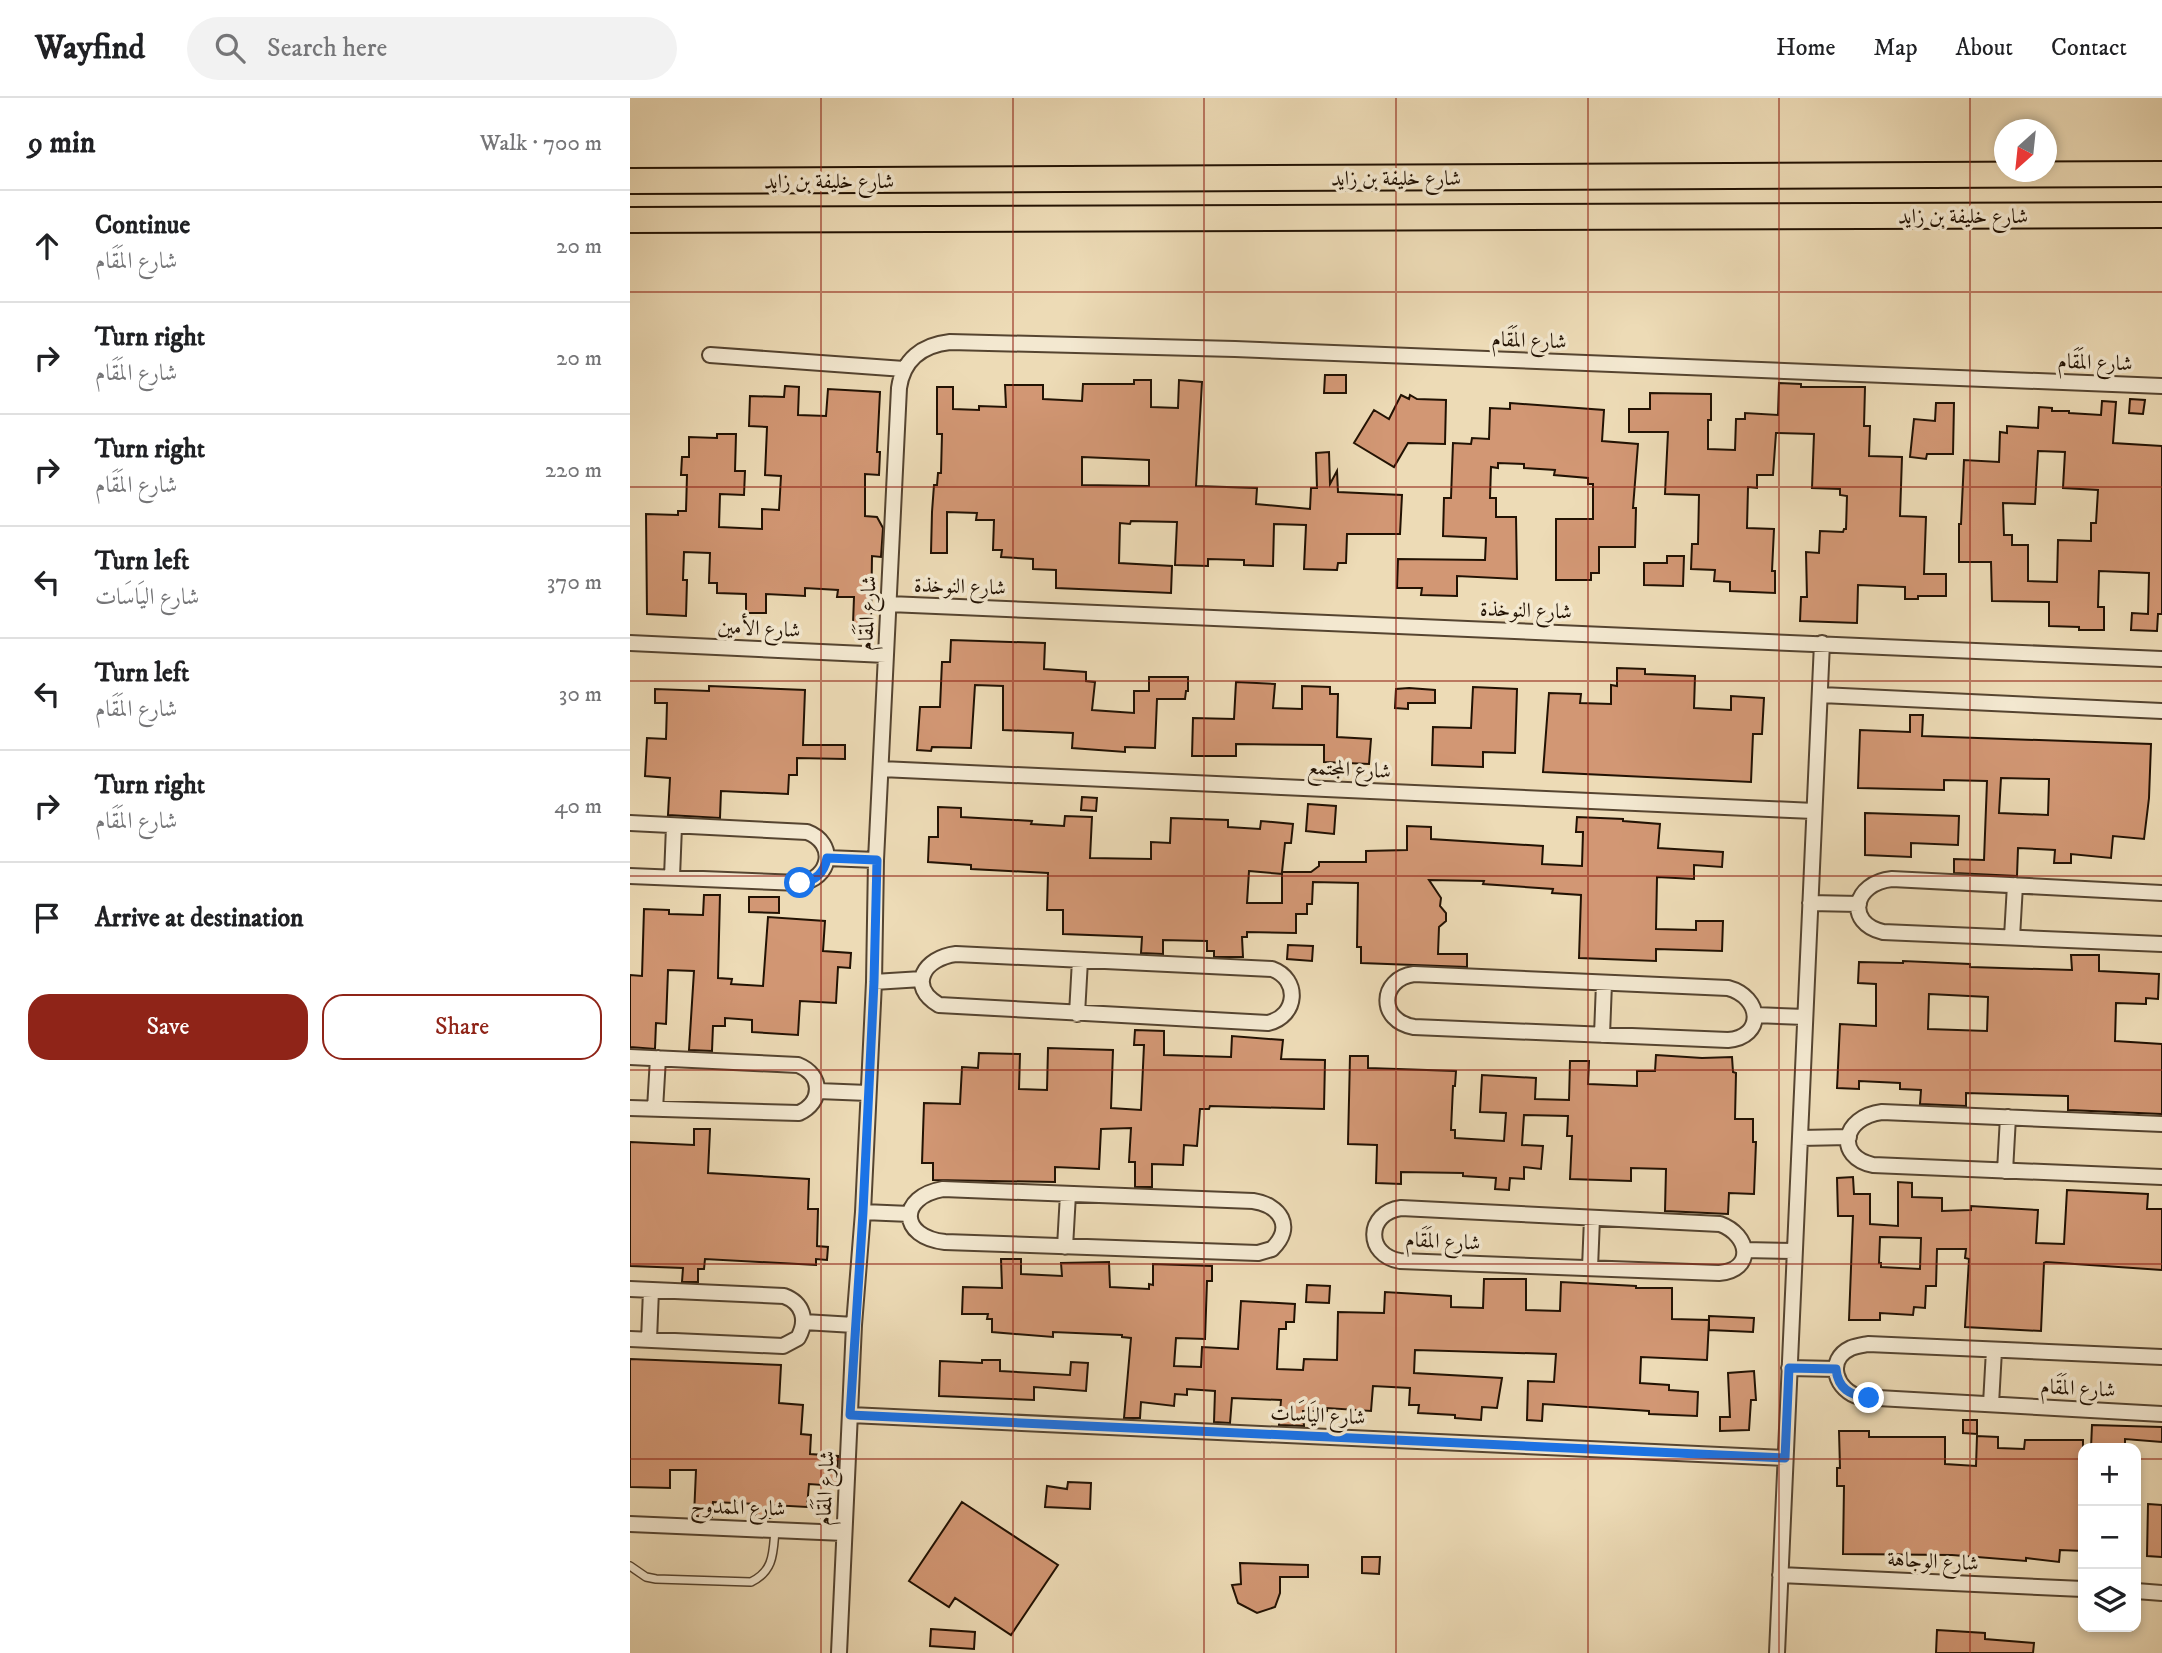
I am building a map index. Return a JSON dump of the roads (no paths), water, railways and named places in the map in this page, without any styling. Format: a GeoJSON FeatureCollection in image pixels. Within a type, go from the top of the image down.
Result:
{"type":"FeatureCollection","features":[{"type":"Feature","properties":{"kind":"highway","name":"شارع خليفة بن زايد"},"geometry":{"type":"LineString","coordinates":[[630,181],[2162,174]]}},
{"type":"Feature","properties":{"kind":"highway","name":"شارع خليفة بن زايد"},"geometry":{"type":"LineString","coordinates":[[630,220],[2162,215]]}},
{"type":"Feature","properties":{"kind":"street","name":"شارع المَقَام"},"geometry":{"type":"LineString","coordinates":[[839,1653],[854,1325],[863,1212],[874,982],[877,860],[899,388],[904,369],[912,358],[923,349],[950,342],[1235,349],[2162,386]]}},
{"type":"Feature","properties":{"kind":"street"},"geometry":{"type":"LineString","coordinates":[[710,355],[904,369]]}},
{"type":"Feature","properties":{"kind":"street","name":"شارع النوخذة"},"geometry":{"type":"LineString","coordinates":[[889,604],[2162,659]]}},
{"type":"Feature","properties":{"kind":"street","name":"شارع الأمين"},"geometry":{"type":"LineString","coordinates":[[630,643],[886,655]]}},
{"type":"Feature","properties":{"kind":"street"},"geometry":{"type":"LineString","coordinates":[[1777,1653],[1822,643]]}},
{"type":"Feature","properties":{"kind":"street"},"geometry":{"type":"LineString","coordinates":[[1821,695],[2162,710]]}},
{"type":"Feature","properties":{"kind":"street","name":"شارع المجتمع"},"geometry":{"type":"LineString","coordinates":[[881,769],[1814,811]]}},
{"type":"Feature","properties":{"kind":"street"},"geometry":{"type":"LineString","coordinates":[[630,823],[807,832],[819,839],[827,858],[821,873],[808,882],[630,876]]}},
{"type":"Feature","properties":{"kind":"street"},"geometry":{"type":"LineString","coordinates":[[672,877],[674,826]]}},
{"type":"Feature","properties":{"kind":"street"},"geometry":{"type":"LineString","coordinates":[[827,858],[877,860]]}},
{"type":"Feature","properties":{"kind":"street"},"geometry":{"type":"LineString","coordinates":[[2162,893],[1881,880],[1866,888],[1859,904],[1863,920],[1868,926],[1883,932],[2162,944]]}},
{"type":"Feature","properties":{"kind":"street"},"geometry":{"type":"LineString","coordinates":[[2012,937],[2015,885]]}},
{"type":"Feature","properties":{"kind":"street"},"geometry":{"type":"LineString","coordinates":[[1810,903],[1859,904]]}},
{"type":"Feature","properties":{"kind":"street"},"geometry":{"type":"LineString","coordinates":[[945,956],[1272,969],[1288,981],[1292,1001],[1281,1018],[1269,1023],[1077,1014],[939,1005],[926,995],[922,979],[930,963],[945,956]]}},
{"type":"Feature","properties":{"kind":"street"},"geometry":{"type":"LineString","coordinates":[[1077,1014],[1080,960]]}},
{"type":"Feature","properties":{"kind":"street"},"geometry":{"type":"LineString","coordinates":[[1415,974],[1728,988],[1747,997],[1755,1016],[1749,1030],[1736,1039],[1406,1026],[1399,1023],[1389,1012],[1387,996],[1400,978],[1415,974]]}},
{"type":"Feature","properties":{"kind":"street"},"geometry":{"type":"LineString","coordinates":[[874,982],[922,979]]}},
{"type":"Feature","properties":{"kind":"street"},"geometry":{"type":"LineString","coordinates":[[1602,1035],[1604,983]]}},
{"type":"Feature","properties":{"kind":"street"},"geometry":{"type":"LineString","coordinates":[[1755,1016],[1805,1017]]}},
{"type":"Feature","properties":{"kind":"street"},"geometry":{"type":"LineString","coordinates":[[630,1057],[798,1065],[815,1077],[818,1091],[813,1105],[799,1114],[630,1108]]}},
{"type":"Feature","properties":{"kind":"street"},"geometry":{"type":"LineString","coordinates":[[655,1109],[657,1058]]}},
{"type":"Feature","properties":{"kind":"street"},"geometry":{"type":"LineString","coordinates":[[818,1091],[868,1093]]}},
{"type":"Feature","properties":{"kind":"street"},"geometry":{"type":"LineString","coordinates":[[2162,1124],[1871,1113],[1856,1121],[1849,1137],[1852,1153],[1865,1163],[1873,1165],[2162,1177]]}},
{"type":"Feature","properties":{"kind":"street"},"geometry":{"type":"LineString","coordinates":[[2005,1171],[2008,1117]]}},
{"type":"Feature","properties":{"kind":"street"},"geometry":{"type":"LineString","coordinates":[[1800,1138],[1849,1137]]}},
{"type":"Feature","properties":{"kind":"street"},"geometry":{"type":"LineString","coordinates":[[943,1189],[1262,1202],[1279,1213],[1283,1233],[1272,1249],[1258,1254],[927,1240],[915,1229],[911,1214],[917,1198],[924,1193],[943,1189]]}},
{"type":"Feature","properties":{"kind":"street"},"geometry":{"type":"LineString","coordinates":[[1065,1247],[1068,1194]]}},
{"type":"Feature","properties":{"kind":"street","name":"شارع المَقَام"},"geometry":{"type":"LineString","coordinates":[[1401,1209],[1592,1217],[1720,1224],[1737,1233],[1744,1244],[1744,1250],[1739,1264],[1727,1272],[1393,1259],[1376,1245],[1374,1230],[1386,1212],[1401,1209]]}},
{"type":"Feature","properties":{"kind":"street"},"geometry":{"type":"LineString","coordinates":[[863,1212],[911,1214]]}},
{"type":"Feature","properties":{"kind":"street"},"geometry":{"type":"LineString","coordinates":[[1590,1268],[1592,1217]]}},
{"type":"Feature","properties":{"kind":"street"},"geometry":{"type":"LineString","coordinates":[[1744,1250],[1794,1251]]}},
{"type":"Feature","properties":{"kind":"street"},"geometry":{"type":"LineString","coordinates":[[630,1289],[784,1296],[796,1303],[804,1322],[798,1338],[783,1346],[630,1339]]}},
{"type":"Feature","properties":{"kind":"street"},"geometry":{"type":"LineString","coordinates":[[649,1340],[651,1290]]}},
{"type":"Feature","properties":{"kind":"street"},"geometry":{"type":"LineString","coordinates":[[804,1322],[854,1325]]}},
{"type":"Feature","properties":{"kind":"street","name":"شارع المَقَام"},"geometry":{"type":"LineString","coordinates":[[2162,1357],[1868,1344],[1850,1348],[1843,1353],[1836,1369],[1840,1385],[1860,1397],[2162,1414]]}},
{"type":"Feature","properties":{"kind":"street"},"geometry":{"type":"LineString","coordinates":[[1991,1405],[1994,1350]]}},
{"type":"Feature","properties":{"kind":"street"},"geometry":{"type":"LineString","coordinates":[[1789,1368],[1836,1369]]}},
{"type":"Feature","properties":{"kind":"street","name":"شارع اليَاسَات"},"geometry":{"type":"LineString","coordinates":[[850,1415],[1785,1458]]}},
{"type":"Feature","properties":{"kind":"street","name":"شارع الممدوح"},"geometry":{"type":"LineString","coordinates":[[630,1524],[844,1532]]}},
{"type":"Feature","properties":{"kind":"street","name":"شارع الوجاهة"},"geometry":{"type":"LineString","coordinates":[[1780,1575],[2078,1589]]}},
{"type":"Feature","properties":{"kind":"street"},"geometry":{"type":"LineString","coordinates":[[2141,1591],[2162,1593]]}},
{"type":"Feature","properties":{"kind":"lane"},"geometry":{"type":"LineString","coordinates":[[630,1566],[646,1577],[656,1579],[751,1582],[759,1578],[771,1564],[775,1529]]}}]}
